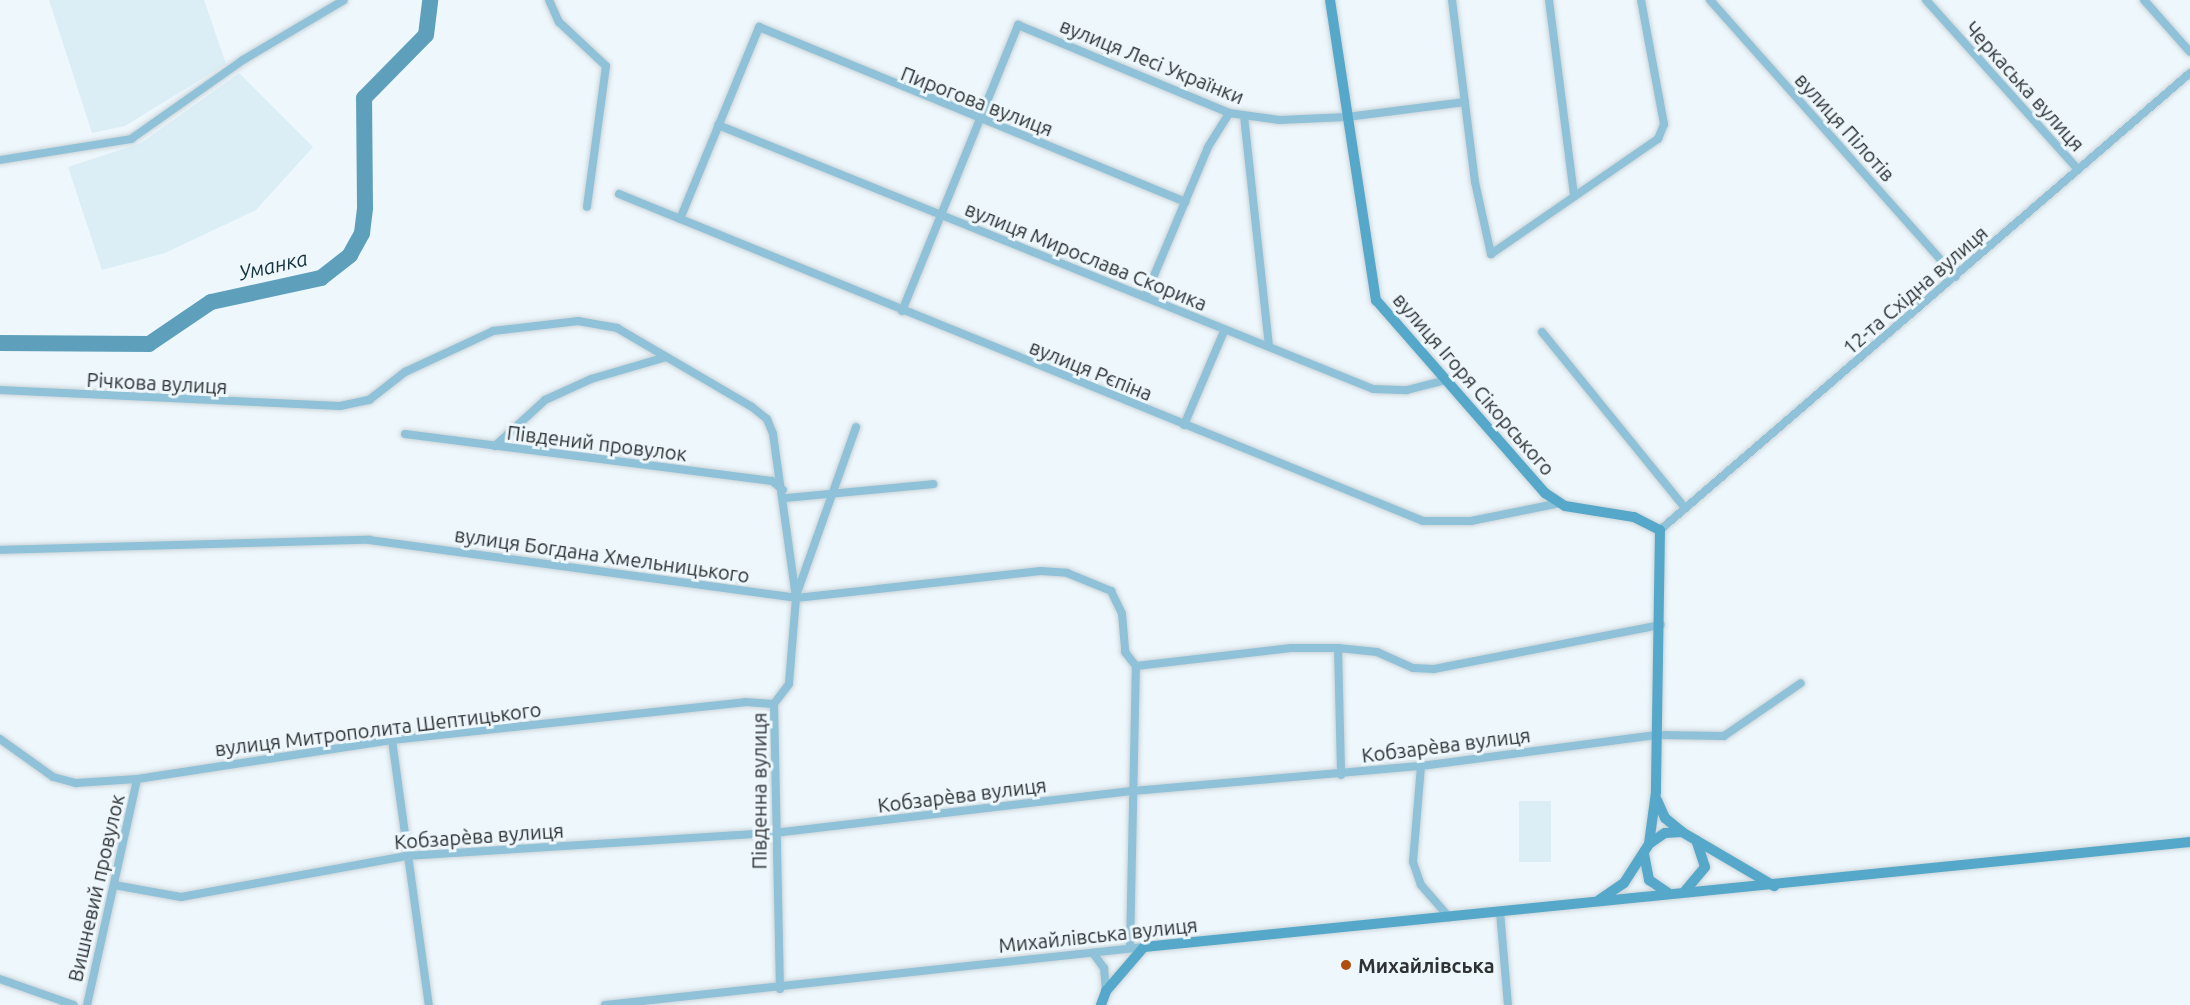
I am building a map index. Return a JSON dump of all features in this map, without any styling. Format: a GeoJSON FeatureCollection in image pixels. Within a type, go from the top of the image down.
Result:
{"type":"FeatureCollection","features":[{"type":"Feature","properties":{"kind":"main road","name":"вулиця Ігоря Сікорського"},"geometry":{"type":"LineString","coordinates":[[1330,0],[1376,300],[1446,380],[1560,502],[1634,517],[1660,530]]}},
{"type":"Feature","properties":{"kind":"main road"},"geometry":{"type":"LineString","coordinates":[[1660,530],[1661,625],[1658,735],[1656,792],[1647,849],[1649,880],[1679,893],[1700,879],[1705,867],[1694,838]]}},
{"type":"Feature","properties":{"kind":"main road"},"geometry":{"type":"LineString","coordinates":[[1656,792],[1659,808],[1682,832],[1775,886]]}},
{"type":"Feature","properties":{"kind":"main road"},"geometry":{"type":"LineString","coordinates":[[1596,902],[1624,883],[1647,849],[1665,833],[1682,832]]}},
{"type":"Feature","properties":{"kind":"main road","name":"Михайлівська вулиця"},"geometry":{"type":"LineString","coordinates":[[1144,947],[1679,893],[1775,886],[2190,842]]}},
{"type":"Feature","properties":{"kind":"main road"},"geometry":{"type":"LineString","coordinates":[[1101,1005],[1106,991],[1144,947]]}},
{"type":"Feature","properties":{"kind":"street"},"geometry":{"type":"LineString","coordinates":[[0,160],[131,139],[243,60],[344,0]]}},
{"type":"Feature","properties":{"kind":"street"},"geometry":{"type":"LineString","coordinates":[[549,0],[560,22],[606,66],[587,207]]}},
{"type":"Feature","properties":{"kind":"street"},"geometry":{"type":"LineString","coordinates":[[1452,0],[1486,251],[1498,252],[1662,132],[1641,0]]}},
{"type":"Feature","properties":{"kind":"street"},"geometry":{"type":"LineString","coordinates":[[1549,0],[1574,195]]}},
{"type":"Feature","properties":{"kind":"street","name":"вулиця Пілотів"},"geometry":{"type":"LineString","coordinates":[[1710,0],[1956,277]]}},
{"type":"Feature","properties":{"kind":"street","name":"Черкаська вулиця"},"geometry":{"type":"LineString","coordinates":[[1926,0],[2077,168]]}},
{"type":"Feature","properties":{"kind":"street"},"geometry":{"type":"LineString","coordinates":[[2144,0],[2190,52]]}},
{"type":"Feature","properties":{"kind":"street","name":"вулиця Лесі Українки"},"geometry":{"type":"LineString","coordinates":[[981,119],[1018,25],[1229,113],[1244,116],[1347,117],[1465,102]]}},
{"type":"Feature","properties":{"kind":"street","name":"Пирогова вулиця"},"geometry":{"type":"LineString","coordinates":[[718,125],[759,27],[1185,202]]}},
{"type":"Feature","properties":{"kind":"street","name":"12-та Східна вулиця"},"geometry":{"type":"LineString","coordinates":[[1660,530],[1956,277],[2077,168],[2190,73]]}},
{"type":"Feature","properties":{"kind":"street"},"geometry":{"type":"LineString","coordinates":[[1145,297],[1208,147],[1229,113]]}},
{"type":"Feature","properties":{"kind":"street"},"geometry":{"type":"LineString","coordinates":[[1244,116],[1269,346]]}},
{"type":"Feature","properties":{"kind":"street"},"geometry":{"type":"LineString","coordinates":[[902,311],[981,119]]}},
{"type":"Feature","properties":{"kind":"street"},"geometry":{"type":"LineString","coordinates":[[680,219],[718,125]]}},
{"type":"Feature","properties":{"kind":"street","name":"вулиця Мирослава Скорика"},"geometry":{"type":"LineString","coordinates":[[718,125],[1373,389],[1407,390],[1446,380]]}},
{"type":"Feature","properties":{"kind":"street","name":"вулиця Рєпіна"},"geometry":{"type":"LineString","coordinates":[[619,194],[902,311],[1424,521],[1471,521],[1560,502]]}},
{"type":"Feature","properties":{"kind":"street","name":"Південна вулиця"},"geometry":{"type":"LineString","coordinates":[[578,321],[617,328],[767,419],[784,494],[796,598],[789,684],[774,704],[774,833],[780,988]]}},
{"type":"Feature","properties":{"kind":"street","name":"Річкова вулиця"},"geometry":{"type":"LineString","coordinates":[[0,390],[313,408],[369,400],[405,372],[493,331],[578,321]]}},
{"type":"Feature","properties":{"kind":"street"},"geometry":{"type":"LineString","coordinates":[[1184,425],[1225,329]]}},
{"type":"Feature","properties":{"kind":"street"},"geometry":{"type":"LineString","coordinates":[[1542,332],[1685,508]]}},
{"type":"Feature","properties":{"kind":"street"},"geometry":{"type":"LineString","coordinates":[[495,446],[545,400],[591,380],[666,357]]}},
{"type":"Feature","properties":{"kind":"street"},"geometry":{"type":"LineString","coordinates":[[796,598],[830,496],[856,428]]}},
{"type":"Feature","properties":{"kind":"street","name":"Південий провулок"},"geometry":{"type":"LineString","coordinates":[[405,434],[772,481],[784,494],[830,496],[933,484]]}},
{"type":"Feature","properties":{"kind":"street","name":"вулиця Богдана Хмельницького"},"geometry":{"type":"LineString","coordinates":[[0,550],[369,540],[796,598],[1041,571],[1067,573],[1119,599],[1125,652],[1136,666]]}},
{"type":"Feature","properties":{"kind":"street"},"geometry":{"type":"LineString","coordinates":[[1130,948],[1136,666],[1291,648],[1338,648],[1377,652],[1413,668],[1434,669],[1661,625]]}},
{"type":"Feature","properties":{"kind":"street"},"geometry":{"type":"LineString","coordinates":[[1338,648],[1341,775]]}},
{"type":"Feature","properties":{"kind":"street","name":"Кобзарèва вулиця"},"geometry":{"type":"LineString","coordinates":[[114,885],[181,897],[406,856],[774,833],[1134,791],[1341,775],[1658,735],[1724,736],[1801,683]]}},
{"type":"Feature","properties":{"kind":"street","name":"вулиця Митрополита Шептицького"},"geometry":{"type":"LineString","coordinates":[[0,739],[53,777],[76,783],[137,779],[392,740],[745,702],[774,704]]}},
{"type":"Feature","properties":{"kind":"street"},"geometry":{"type":"LineString","coordinates":[[392,740],[406,856],[429,1005]]}},
{"type":"Feature","properties":{"kind":"street"},"geometry":{"type":"LineString","coordinates":[[1421,766],[1413,862],[1421,885],[1449,916]]}},
{"type":"Feature","properties":{"kind":"street","name":"Вишневий провулок"},"geometry":{"type":"LineString","coordinates":[[87,1005],[137,779]]}},
{"type":"Feature","properties":{"kind":"street"},"geometry":{"type":"LineString","coordinates":[[1500,912],[1508,1005]]}},
{"type":"Feature","properties":{"kind":"street","name":"Михайлівська вулиця"},"geometry":{"type":"LineString","coordinates":[[605,1005],[780,988],[1144,947]]}},
{"type":"Feature","properties":{"kind":"street"},"geometry":{"type":"LineString","coordinates":[[1093,953],[1104,968],[1106,991]]}},
{"type":"Feature","properties":{"kind":"street"},"geometry":{"type":"LineString","coordinates":[[0,979],[74,1005]]}},
{"type":"Feature","properties":{"kind":"shaded area"},"geometry":{"type":"Polygon","coordinates":[[[49,0],[204,0],[226,64],[125,126],[92,133],[49,0]]]}},
{"type":"Feature","properties":{"kind":"shaded area"},"geometry":{"type":"Polygon","coordinates":[[[239,73],[313,147],[256,210],[165,253],[102,270],[68,167],[141,143],[239,73]]]}},
{"type":"Feature","properties":{"kind":"shaded area"},"geometry":{"type":"Polygon","coordinates":[[[1519,801],[1551,801],[1551,862],[1519,862],[1519,801]]]}},
{"type":"Feature","properties":{"kind":"waterway","name":"Уманка"},"geometry":{"type":"LineString","coordinates":[[0,343],[149,344],[211,302],[321,278],[350,255],[362,233],[365,207],[364,98],[426,35],[430,0]]}},
{"type":"Feature","properties":{"kind":"place","name":"Михайлівська"},"geometry":{"type":"Point","coordinates":[1346,965]}}]}
